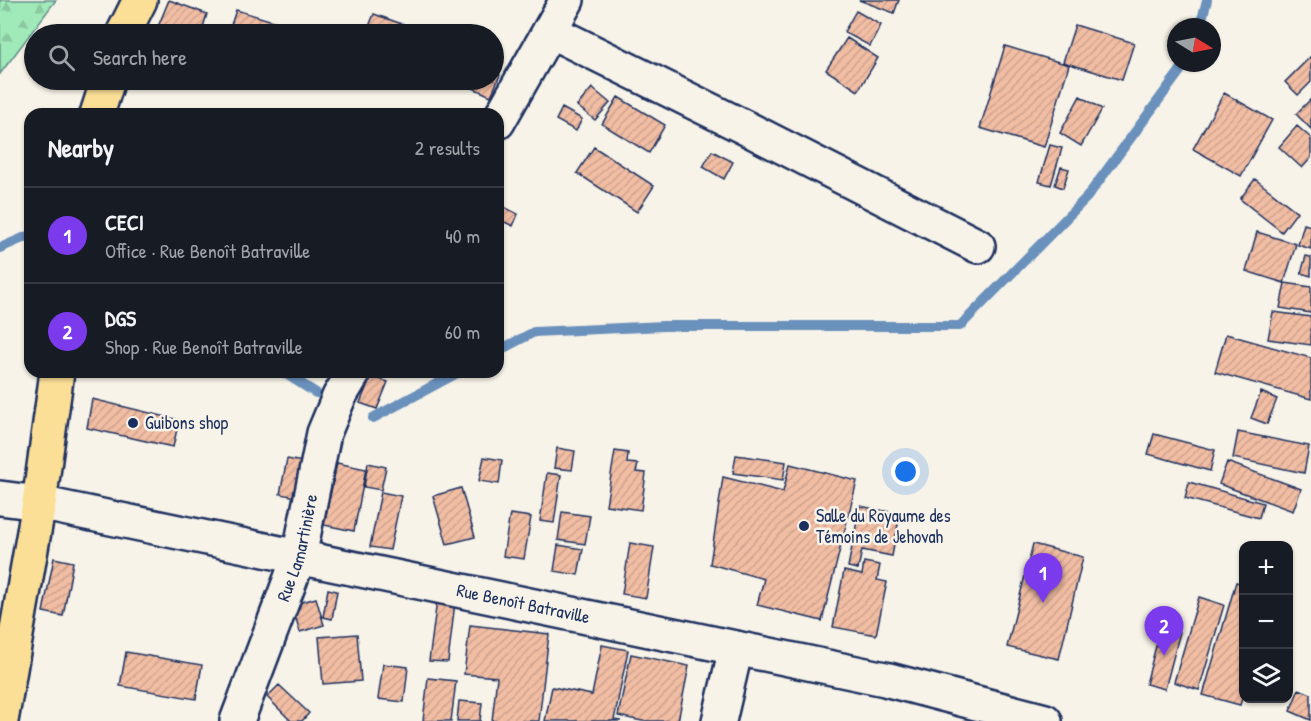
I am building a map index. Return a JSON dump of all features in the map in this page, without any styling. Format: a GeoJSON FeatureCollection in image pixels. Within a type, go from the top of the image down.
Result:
{"type":"FeatureCollection","features":[{"type":"Feature","properties":{"kind":"main road"},"geometry":{"type":"LineString","coordinates":[[128,24],[140,0]]}},
{"type":"Feature","properties":{"kind":"main road"},"geometry":{"type":"LineString","coordinates":[[99,108],[105,90]]}},
{"type":"Feature","properties":{"kind":"main road"},"geometry":{"type":"LineString","coordinates":[[1,721],[39,503],[56,378]]}},
{"type":"Feature","properties":{"kind":"street"},"geometry":{"type":"LineString","coordinates":[[504,112],[567,0]]}},
{"type":"Feature","properties":{"kind":"street"},"geometry":{"type":"LineString","coordinates":[[550,32],[978,246]]}},
{"type":"Feature","properties":{"kind":"street","name":"Rue Lamartinière"},"geometry":{"type":"LineString","coordinates":[[237,721],[299,557],[324,433],[339,397],[350,378]]}},
{"type":"Feature","properties":{"kind":"street","name":"Rue Benoît Batraville"},"geometry":{"type":"LineString","coordinates":[[0,498],[39,503],[885,679],[1045,721]]}},
{"type":"Feature","properties":{"kind":"street"},"geometry":{"type":"LineString","coordinates":[[719,721],[736,648]]}},
{"type":"Feature","properties":{"kind":"green space"},"geometry":{"type":"Polygon","coordinates":[[[0,0],[56,0],[38,24],[24,24],[24,42],[0,74],[0,0]]]}},
{"type":"Feature","properties":{"kind":"building"},"geometry":{"type":"Polygon","coordinates":[[[169,0],[207,14],[204,24],[159,24],[169,0]]]}},
{"type":"Feature","properties":{"kind":"building"},"geometry":{"type":"Polygon","coordinates":[[[859,0],[899,0],[894,13],[859,0]]]}},
{"type":"Feature","properties":{"kind":"building"},"geometry":{"type":"Polygon","coordinates":[[[236,10],[283,24],[231,24],[236,10]]]}},
{"type":"Feature","properties":{"kind":"building"},"geometry":{"type":"Polygon","coordinates":[[[856,11],[881,25],[870,46],[844,32],[856,11]]]}},
{"type":"Feature","properties":{"kind":"building"},"geometry":{"type":"Polygon","coordinates":[[[374,14],[402,24],[370,24],[374,14]]]}},
{"type":"Feature","properties":{"kind":"building"},"geometry":{"type":"Polygon","coordinates":[[[1075,25],[1134,43],[1122,80],[1063,62],[1075,25]]]}},
{"type":"Feature","properties":{"kind":"building"},"geometry":{"type":"Polygon","coordinates":[[[847,38],[878,58],[858,91],[826,70],[847,38]]]}},
{"type":"Feature","properties":{"kind":"building"},"geometry":{"type":"Polygon","coordinates":[[[1005,46],[1069,65],[1044,147],[980,128],[1005,46]]]}},
{"type":"Feature","properties":{"kind":"building"},"geometry":{"type":"Polygon","coordinates":[[[1311,56],[1311,82],[1298,95],[1285,82],[1311,56]]]}},
{"type":"Feature","properties":{"kind":"building"},"geometry":{"type":"Polygon","coordinates":[[[592,88],[610,103],[595,120],[577,106],[592,88]]]}},
{"type":"Feature","properties":{"kind":"building"},"geometry":{"type":"Polygon","coordinates":[[[478,90],[494,90],[491,96],[478,90]]]}},
{"type":"Feature","properties":{"kind":"building"},"geometry":{"type":"Polygon","coordinates":[[[1224,93],[1272,120],[1241,176],[1193,149],[1224,93]]]}},
{"type":"Feature","properties":{"kind":"building"},"geometry":{"type":"Polygon","coordinates":[[[1080,96],[1102,109],[1081,146],[1060,133],[1080,96]]]}},
{"type":"Feature","properties":{"kind":"building"},"geometry":{"type":"Polygon","coordinates":[[[618,97],[665,125],[649,153],[602,124],[618,97]]]}},
{"type":"Feature","properties":{"kind":"building"},"geometry":{"type":"Polygon","coordinates":[[[1311,99],[1311,129],[1296,114],[1311,99]]]}},
{"type":"Feature","properties":{"kind":"building"},"geometry":{"type":"Polygon","coordinates":[[[562,108],[582,119],[576,131],[556,120],[562,108]]]}},
{"type":"Feature","properties":{"kind":"building"},"geometry":{"type":"Polygon","coordinates":[[[1297,126],[1311,138],[1311,158],[1302,168],[1279,147],[1297,126]]]}},
{"type":"Feature","properties":{"kind":"building"},"geometry":{"type":"Polygon","coordinates":[[[1050,145],[1062,148],[1051,185],[1039,182],[1050,145]]]}},
{"type":"Feature","properties":{"kind":"building"},"geometry":{"type":"Polygon","coordinates":[[[594,147],[654,186],[637,212],[577,173],[594,147]]]}},
{"type":"Feature","properties":{"kind":"building"},"geometry":{"type":"Polygon","coordinates":[[[712,151],[733,162],[724,179],[703,167],[712,151]]]}},
{"type":"Feature","properties":{"kind":"building"},"geometry":{"type":"Polygon","coordinates":[[[1061,167],[1069,169],[1063,188],[1055,185],[1061,167]]]}},
{"type":"Feature","properties":{"kind":"building"},"geometry":{"type":"Polygon","coordinates":[[[1255,179],[1297,212],[1282,232],[1240,199],[1255,179]]]}},
{"type":"Feature","properties":{"kind":"building"},"geometry":{"type":"Polygon","coordinates":[[[504,207],[518,214],[513,226],[504,222],[504,207]]]}},
{"type":"Feature","properties":{"kind":"building"},"geometry":{"type":"Polygon","coordinates":[[[1304,224],[1311,226],[1311,249],[1298,245],[1304,224]]]}},
{"type":"Feature","properties":{"kind":"building"},"geometry":{"type":"Polygon","coordinates":[[[1257,232],[1296,244],[1284,283],[1246,271],[1257,232]]]}},
{"type":"Feature","properties":{"kind":"building"},"geometry":{"type":"Polygon","coordinates":[[[1306,256],[1311,257],[1311,276],[1301,273],[1306,256]]]}},
{"type":"Feature","properties":{"kind":"building"},"geometry":{"type":"Polygon","coordinates":[[[1285,283],[1311,287],[1311,313],[1280,308],[1285,283]]]}},
{"type":"Feature","properties":{"kind":"building"},"geometry":{"type":"Polygon","coordinates":[[[1273,312],[1311,317],[1311,345],[1268,339],[1273,312]]]}},
{"type":"Feature","properties":{"kind":"building"},"geometry":{"type":"Polygon","coordinates":[[[1226,334],[1311,358],[1311,399],[1215,372],[1226,334]]]}},
{"type":"Feature","properties":{"kind":"building"},"geometry":{"type":"Polygon","coordinates":[[[370,378],[388,382],[377,409],[360,403],[370,378]]]}},
{"type":"Feature","properties":{"kind":"building"},"geometry":{"type":"Polygon","coordinates":[[[1261,392],[1277,399],[1267,424],[1251,418],[1261,392]]]}},
{"type":"Feature","properties":{"kind":"building"},"geometry":{"type":"Polygon","coordinates":[[[92,399],[179,420],[173,447],[87,428],[92,399]]]}},
{"type":"Feature","properties":{"kind":"building"},"geometry":{"type":"Polygon","coordinates":[[[1238,432],[1309,446],[1304,473],[1233,458],[1238,432]]]}},
{"type":"Feature","properties":{"kind":"building"},"geometry":{"type":"Polygon","coordinates":[[[1154,434],[1215,450],[1210,471],[1148,454],[1154,434]]]}},
{"type":"Feature","properties":{"kind":"building"},"geometry":{"type":"Polygon","coordinates":[[[557,448],[575,451],[572,470],[554,468],[557,448]]]}},
{"type":"Feature","properties":{"kind":"building"},"geometry":{"type":"Polygon","coordinates":[[[615,451],[628,453],[627,463],[638,464],[636,472],[646,473],[641,510],[606,505],[615,451]]]}},
{"type":"Feature","properties":{"kind":"building"},"geometry":{"type":"Polygon","coordinates":[[[736,455],[786,462],[783,480],[733,473],[736,455]]]}},
{"type":"Feature","properties":{"kind":"building"},"geometry":{"type":"Polygon","coordinates":[[[484,457],[502,460],[499,484],[479,481],[484,457]]]}},
{"type":"Feature","properties":{"kind":"building"},"geometry":{"type":"Polygon","coordinates":[[[287,459],[308,463],[302,498],[280,494],[287,459]]]}},
{"type":"Feature","properties":{"kind":"building"},"geometry":{"type":"Polygon","coordinates":[[[1227,462],[1301,489],[1293,511],[1219,484],[1227,462]]]}},
{"type":"Feature","properties":{"kind":"building"},"geometry":{"type":"Polygon","coordinates":[[[337,463],[366,469],[354,531],[324,525],[337,463]]]}},
{"type":"Feature","properties":{"kind":"building"},"geometry":{"type":"Polygon","coordinates":[[[368,463],[386,467],[381,490],[364,487],[368,463]]]}},
{"type":"Feature","properties":{"kind":"building"},"geometry":{"type":"Polygon","coordinates":[[[790,464],[857,481],[822,621],[757,605],[764,579],[710,564],[723,477],[783,492],[790,464]]]}},
{"type":"Feature","properties":{"kind":"building"},"geometry":{"type":"Polygon","coordinates":[[[547,473],[561,475],[554,523],[540,521],[547,473]]]}},
{"type":"Feature","properties":{"kind":"building"},"geometry":{"type":"Polygon","coordinates":[[[1189,482],[1263,503],[1259,518],[1185,498],[1189,482]]]}},
{"type":"Feature","properties":{"kind":"building"},"geometry":{"type":"Polygon","coordinates":[[[461,488],[475,537],[447,544],[433,496],[461,488]]]}},
{"type":"Feature","properties":{"kind":"building"},"geometry":{"type":"Polygon","coordinates":[[[381,492],[401,496],[390,550],[370,547],[381,492]]]}},
{"type":"Feature","properties":{"kind":"building"},"geometry":{"type":"Polygon","coordinates":[[[860,506],[900,514],[892,556],[862,550],[858,569],[848,567],[860,506]]]}},
{"type":"Feature","properties":{"kind":"building"},"geometry":{"type":"Polygon","coordinates":[[[562,512],[590,516],[585,544],[558,540],[562,512]]]}},
{"type":"Feature","properties":{"kind":"building"},"geometry":{"type":"Polygon","coordinates":[[[510,514],[531,517],[524,559],[503,556],[510,514]]]}},
{"type":"Feature","properties":{"kind":"building"},"geometry":{"type":"Polygon","coordinates":[[[630,543],[654,547],[646,598],[622,594],[630,543]]]}},
{"type":"Feature","properties":{"kind":"building"},"geometry":{"type":"Polygon","coordinates":[[[1033,544],[1083,557],[1059,659],[1007,647],[1033,544]]]}},
{"type":"Feature","properties":{"kind":"building"},"geometry":{"type":"Polygon","coordinates":[[[558,545],[583,549],[578,575],[554,571],[558,545]]]}},
{"type":"Feature","properties":{"kind":"building"},"geometry":{"type":"Polygon","coordinates":[[[54,558],[73,562],[63,616],[43,612],[54,558]]]}},
{"type":"Feature","properties":{"kind":"building"},"geometry":{"type":"Polygon","coordinates":[[[864,562],[880,565],[877,580],[887,582],[876,635],[833,627],[844,571],[862,575],[864,562]]]}},
{"type":"Feature","properties":{"kind":"building"},"geometry":{"type":"Polygon","coordinates":[[[1236,582],[1239,583],[1240,705],[1203,695],[1236,582]]]}},
{"type":"Feature","properties":{"kind":"building"},"geometry":{"type":"Polygon","coordinates":[[[328,589],[337,591],[332,619],[323,617],[328,589]]]}},
{"type":"Feature","properties":{"kind":"building"},"geometry":{"type":"Polygon","coordinates":[[[1199,597],[1224,605],[1199,690],[1174,682],[1199,597]]]}},
{"type":"Feature","properties":{"kind":"building"},"geometry":{"type":"Polygon","coordinates":[[[316,598],[324,625],[300,632],[292,605],[316,598]]]}},
{"type":"Feature","properties":{"kind":"building"},"geometry":{"type":"Polygon","coordinates":[[[437,600],[455,602],[448,662],[429,661],[437,600]]]}},
{"type":"Feature","properties":{"kind":"building"},"geometry":{"type":"Polygon","coordinates":[[[470,625],[549,634],[539,721],[492,721],[497,677],[464,674],[470,625]]]}},
{"type":"Feature","properties":{"kind":"building"},"geometry":{"type":"Polygon","coordinates":[[[1161,627],[1180,632],[1165,689],[1146,684],[1161,627]]]}},
{"type":"Feature","properties":{"kind":"building"},"geometry":{"type":"Polygon","coordinates":[[[357,634],[361,681],[323,684],[319,637],[357,634]]]}},
{"type":"Feature","properties":{"kind":"building"},"geometry":{"type":"Polygon","coordinates":[[[602,645],[628,650],[614,720],[621,721],[545,721],[552,687],[592,695],[602,645]]]}},
{"type":"Feature","properties":{"kind":"building"},"geometry":{"type":"Polygon","coordinates":[[[126,652],[202,665],[196,699],[120,686],[126,652]]]}},
{"type":"Feature","properties":{"kind":"building"},"geometry":{"type":"Polygon","coordinates":[[[631,654],[689,666],[678,721],[642,721],[618,716],[631,654]]]}},
{"type":"Feature","properties":{"kind":"building"},"geometry":{"type":"Polygon","coordinates":[[[383,664],[408,667],[404,702],[378,699],[383,664]]]}},
{"type":"Feature","properties":{"kind":"building"},"geometry":{"type":"Polygon","coordinates":[[[428,678],[456,681],[451,721],[423,721],[428,678]]]}},
{"type":"Feature","properties":{"kind":"building"},"geometry":{"type":"Polygon","coordinates":[[[279,685],[309,713],[302,721],[291,721],[267,697],[279,685]]]}},
{"type":"Feature","properties":{"kind":"building"},"geometry":{"type":"Polygon","coordinates":[[[1299,689],[1311,694],[1311,720],[1290,711],[1299,689]]]}},
{"type":"Feature","properties":{"kind":"building"},"geometry":{"type":"Polygon","coordinates":[[[459,701],[482,703],[480,721],[457,721],[459,701]]]}},
{"type":"Feature","properties":{"kind":"waterway"},"geometry":{"type":"LineString","coordinates":[[1202,18],[1207,0]]}},
{"type":"Feature","properties":{"kind":"waterway"},"geometry":{"type":"LineString","coordinates":[[504,348],[534,332],[664,326],[960,326],[1087,197],[1179,72]]}},
{"type":"Feature","properties":{"kind":"waterway"},"geometry":{"type":"LineString","coordinates":[[0,248],[24,238]]}},
{"type":"Feature","properties":{"kind":"waterway"},"geometry":{"type":"LineString","coordinates":[[292,378],[316,393]]}},
{"type":"Feature","properties":{"kind":"waterway"},"geometry":{"type":"LineString","coordinates":[[373,418],[448,378]]}},
{"type":"Feature","properties":{"kind":"place","name":"Guibons shop"},"geometry":{"type":"Point","coordinates":[133,423]}},
{"type":"Feature","properties":{"kind":"place","name":"Salle du Royaume des Témoins de Jehovah"},"geometry":{"type":"Point","coordinates":[804,526]}},
{"type":"Feature","properties":{"kind":"place","name":"CECI"},"geometry":{"type":"Point","coordinates":[1043,603]}},
{"type":"Feature","properties":{"kind":"place","name":"DGS"},"geometry":{"type":"Point","coordinates":[1164,656]}}]}
